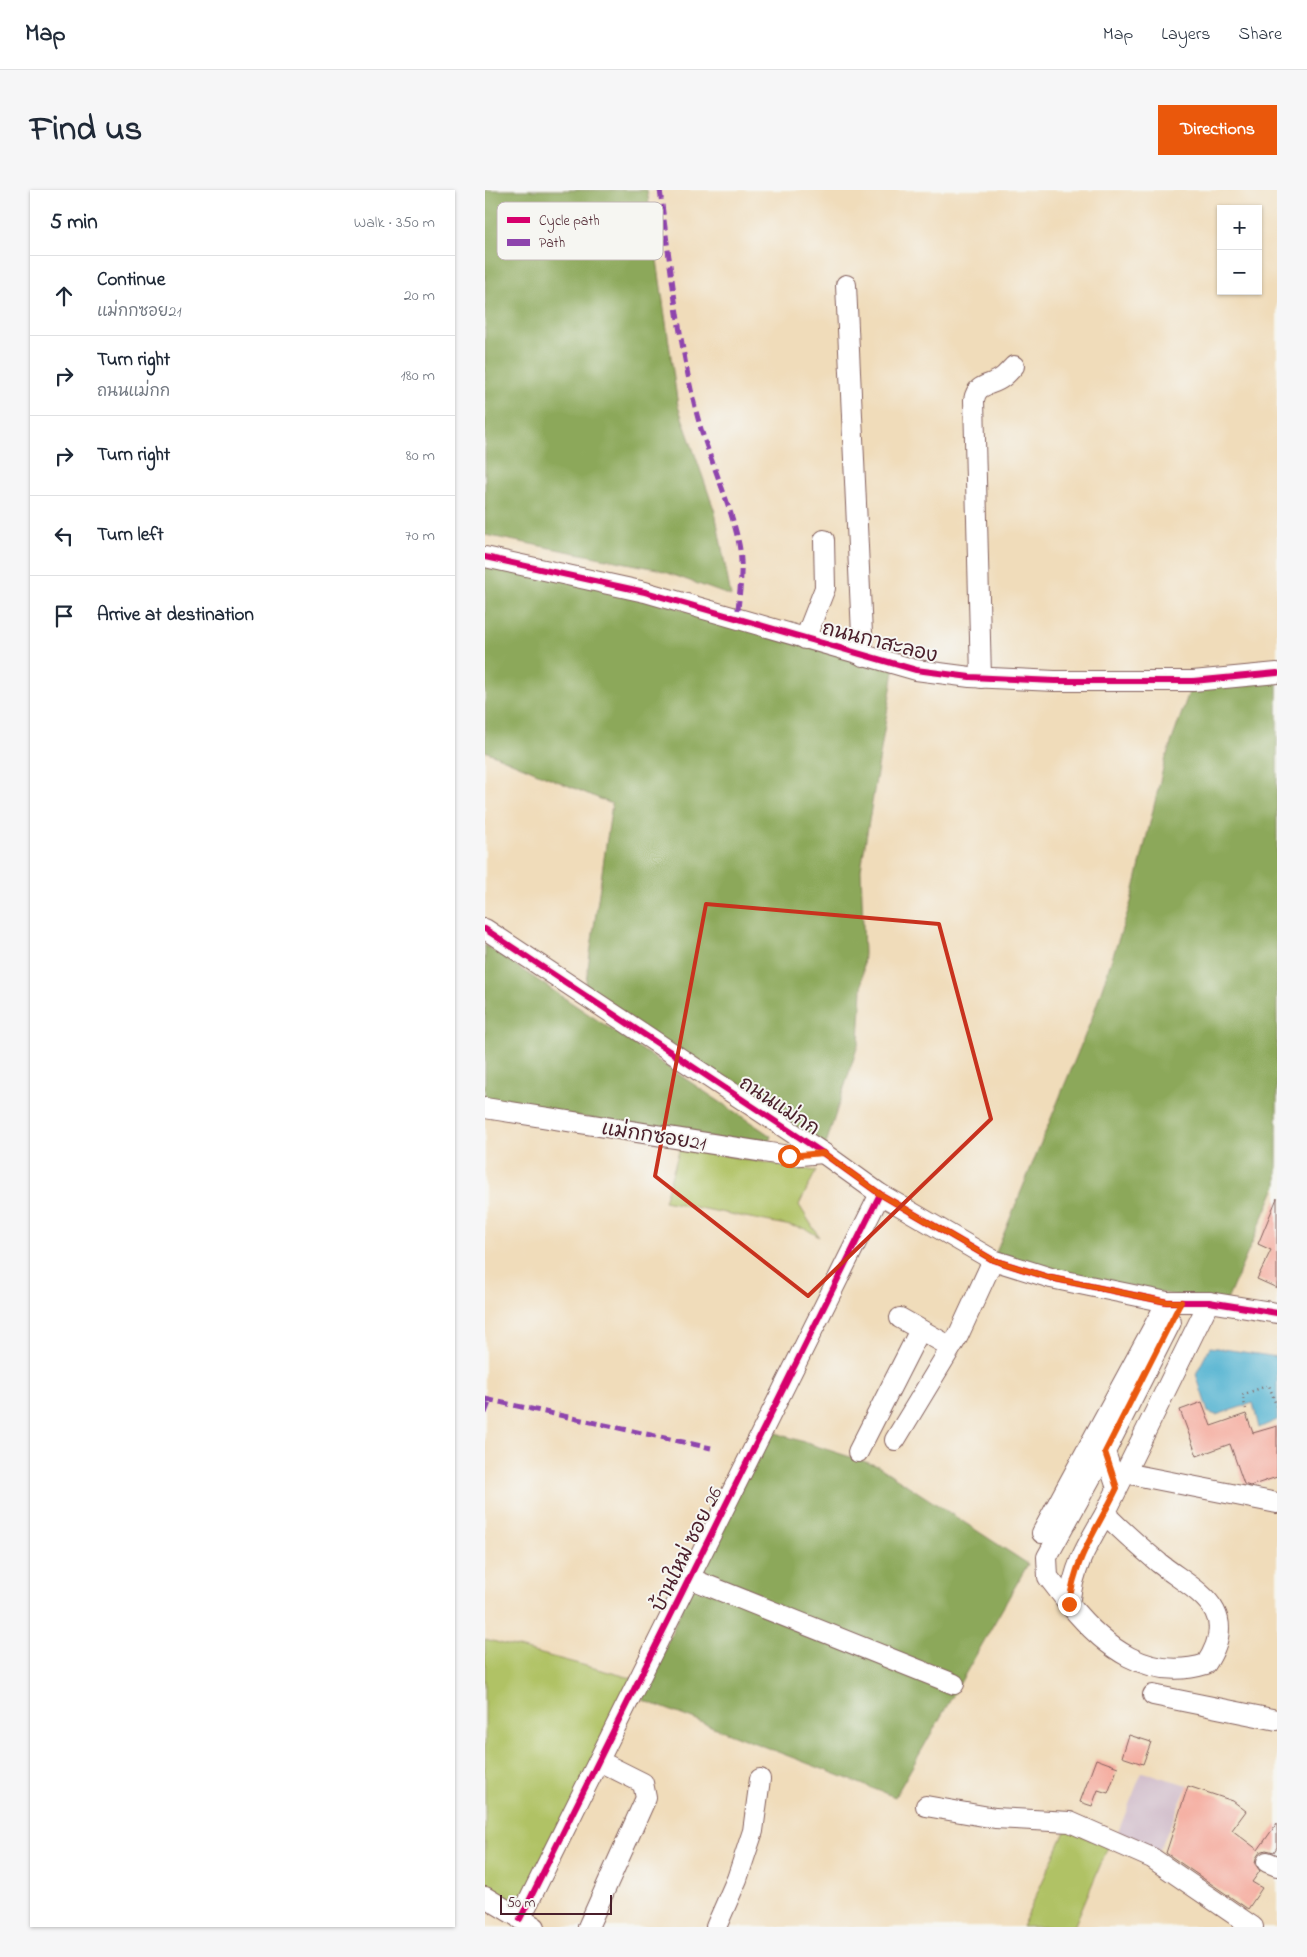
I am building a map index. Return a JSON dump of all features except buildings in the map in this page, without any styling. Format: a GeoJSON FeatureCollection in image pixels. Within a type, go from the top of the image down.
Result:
{"type":"FeatureCollection","features":[{"type":"Feature","properties":{"kind":"street"},"geometry":{"type":"LineString","coordinates":[[846,285],[863,656]]}},
{"type":"Feature","properties":{"kind":"street"},"geometry":{"type":"LineString","coordinates":[[981,678],[974,400],[977,390],[981,386],[1003,377],[1014,366]]}},
{"type":"Feature","properties":{"kind":"street"},"geometry":{"type":"LineString","coordinates":[[805,639],[825,588],[824,540]]}},
{"type":"Feature","properties":{"kind":"street","name":"ถนนกาสะลอง"},"geometry":{"type":"LineString","coordinates":[[485,557],[645,592],[916,670],[981,678],[1055,681],[1193,681],[1277,673]]}},
{"type":"Feature","properties":{"kind":"street","name":"ถนนแม่กก"},"geometry":{"type":"LineString","coordinates":[[485,929],[823,1153],[880,1194],[993,1260],[1051,1278],[1174,1302],[1209,1302],[1277,1313]]}},
{"type":"Feature","properties":{"kind":"street","name":"แม่กกซอย21"},"geometry":{"type":"LineString","coordinates":[[485,1108],[789,1156],[823,1153]]}},
{"type":"Feature","properties":{"kind":"street","name":"บ้านใหม่ ซอย 26"},"geometry":{"type":"LineString","coordinates":[[527,1923],[599,1761],[880,1194]]}},
{"type":"Feature","properties":{"kind":"street"},"geometry":{"type":"LineString","coordinates":[[895,1440],[951,1347],[993,1260]]}},
{"type":"Feature","properties":{"kind":"street"},"geometry":{"type":"LineString","coordinates":[[1105,1514],[1161,1564],[1195,1587],[1213,1606],[1217,1622],[1218,1639],[1206,1664],[1181,1671],[1133,1660],[1109,1645],[1069,1604],[1048,1577],[1047,1557],[1105,1452],[1174,1302]]}},
{"type":"Feature","properties":{"kind":"street"},"geometry":{"type":"LineString","coordinates":[[1042,1533],[1174,1302]]}},
{"type":"Feature","properties":{"kind":"street"},"geometry":{"type":"LineString","coordinates":[[1069,1604],[1072,1581],[1079,1559],[1105,1514],[1209,1302]]}},
{"type":"Feature","properties":{"kind":"street"},"geometry":{"type":"LineString","coordinates":[[900,1318],[951,1347]]}},
{"type":"Feature","properties":{"kind":"street"},"geometry":{"type":"LineString","coordinates":[[858,1452],[919,1330]]}},
{"type":"Feature","properties":{"kind":"street"},"geometry":{"type":"LineString","coordinates":[[1105,1452],[1121,1480]]}},
{"type":"Feature","properties":{"kind":"street"},"geometry":{"type":"LineString","coordinates":[[1121,1480],[1277,1503]]}},
{"type":"Feature","properties":{"kind":"street"},"geometry":{"type":"LineString","coordinates":[[689,1578],[954,1684]]}},
{"type":"Feature","properties":{"kind":"street"},"geometry":{"type":"LineString","coordinates":[[1153,1694],[1277,1720]]}},
{"type":"Feature","properties":{"kind":"street"},"geometry":{"type":"LineString","coordinates":[[589,1927],[646,1798],[643,1782],[599,1761]]}},
{"type":"Feature","properties":{"kind":"street"},"geometry":{"type":"LineString","coordinates":[[716,1927],[737,1880],[753,1831],[760,1779]]}},
{"type":"Feature","properties":{"kind":"street"},"geometry":{"type":"LineString","coordinates":[[926,1806],[995,1818],[1069,1822],[1152,1858],[1253,1927]]}},
{"type":"Feature","properties":{"kind":"street"},"geometry":{"type":"LineString","coordinates":[[485,1897],[527,1923]]}},
{"type":"Feature","properties":{"kind":"path"},"geometry":{"type":"LineString","coordinates":[[1246,1407],[1242,1395],[1269,1385],[1277,1408]]}},
{"type":"Feature","properties":{"kind":"highlighted area"},"geometry":{"type":"Polygon","coordinates":[[[706,904],[939,924],[991,1119],[808,1296],[655,1176],[706,904]]]}},
{"type":"Feature","properties":{"kind":"shaded area"},"geometry":{"type":"Polygon","coordinates":[[[1142,1772],[1188,1785],[1155,1860],[1114,1842],[1142,1772]]]}},
{"type":"Feature","properties":{"kind":"green space"},"geometry":{"type":"Polygon","coordinates":[[[485,190],[647,190],[649,202],[497,202],[497,260],[657,260],[678,406],[715,512],[731,596],[657,569],[485,535],[485,190]]]}},
{"type":"Feature","properties":{"kind":"green space"},"geometry":{"type":"Polygon","coordinates":[[[485,557],[895,665],[861,869],[864,953],[859,1042],[823,1153],[584,995],[612,804],[485,751],[485,557]]]}},
{"type":"Feature","properties":{"kind":"green space"},"geometry":{"type":"Polygon","coordinates":[[[1277,673],[1277,1185],[1225,1305],[993,1260],[1092,1018],[1131,902],[1165,760],[1193,681],[1277,673]]]}},
{"type":"Feature","properties":{"kind":"green space"},"geometry":{"type":"Polygon","coordinates":[[[485,945],[771,1136],[767,1147],[485,1101],[485,945]]]}},
{"type":"Feature","properties":{"kind":"green space"},"geometry":{"type":"Polygon","coordinates":[[[680,1148],[816,1171],[799,1205],[819,1237],[806,1229],[664,1201],[680,1148]]]}},
{"type":"Feature","properties":{"kind":"green space"},"geometry":{"type":"Polygon","coordinates":[[[770,1431],[878,1466],[1028,1564],[895,1797],[643,1700],[688,1594],[770,1431]]]}},
{"type":"Feature","properties":{"kind":"green space"},"geometry":{"type":"Polygon","coordinates":[[[485,1639],[639,1680],[520,1919],[485,1896],[485,1639]]]}},
{"type":"Feature","properties":{"kind":"green space"},"geometry":{"type":"Polygon","coordinates":[[[1066,1829],[1108,1847],[1074,1927],[1022,1927],[1066,1829]]]}},
{"type":"Feature","properties":{"kind":"water"},"geometry":{"type":"Polygon","coordinates":[[[1210,1347],[1277,1357],[1277,1420],[1259,1428],[1253,1403],[1216,1415],[1208,1412],[1196,1374],[1210,1347]]]}},
{"type":"Feature","properties":{"kind":"marked path"},"geometry":{"type":"LineString","coordinates":[[660,190],[662,202]]}},
{"type":"Feature","properties":{"kind":"marked path"},"geometry":{"type":"LineString","coordinates":[[663,212],[675,299],[695,407],[739,544],[741,572],[737,620]]}},
{"type":"Feature","properties":{"kind":"marked path"},"geometry":{"type":"LineString","coordinates":[[485,1399],[711,1448]]}},
{"type":"Feature","properties":{"kind":"marked path"},"geometry":{"type":"LineString","coordinates":[[485,1413],[490,1400]]}},
{"type":"Feature","properties":{"kind":"cycle path"},"geometry":{"type":"LineString","coordinates":[[485,557],[645,592],[916,670],[970,677],[1055,681],[1193,681],[1277,673]]}},
{"type":"Feature","properties":{"kind":"cycle path"},"geometry":{"type":"LineString","coordinates":[[485,929],[823,1153],[880,1194],[993,1260],[1051,1278],[1167,1302],[1209,1302],[1277,1313]]}},
{"type":"Feature","properties":{"kind":"cycle path"},"geometry":{"type":"LineString","coordinates":[[520,1919],[880,1194]]}},
{"type":"Feature","properties":{"kind":"route"},"geometry":{"type":"LineString","coordinates":[[789,1156],[823,1153],[880,1194],[993,1260],[1051,1278],[1167,1302],[1181,1302],[1105,1452],[1117,1488],[1105,1514],[1079,1559],[1072,1581],[1069,1604]]}}]}
